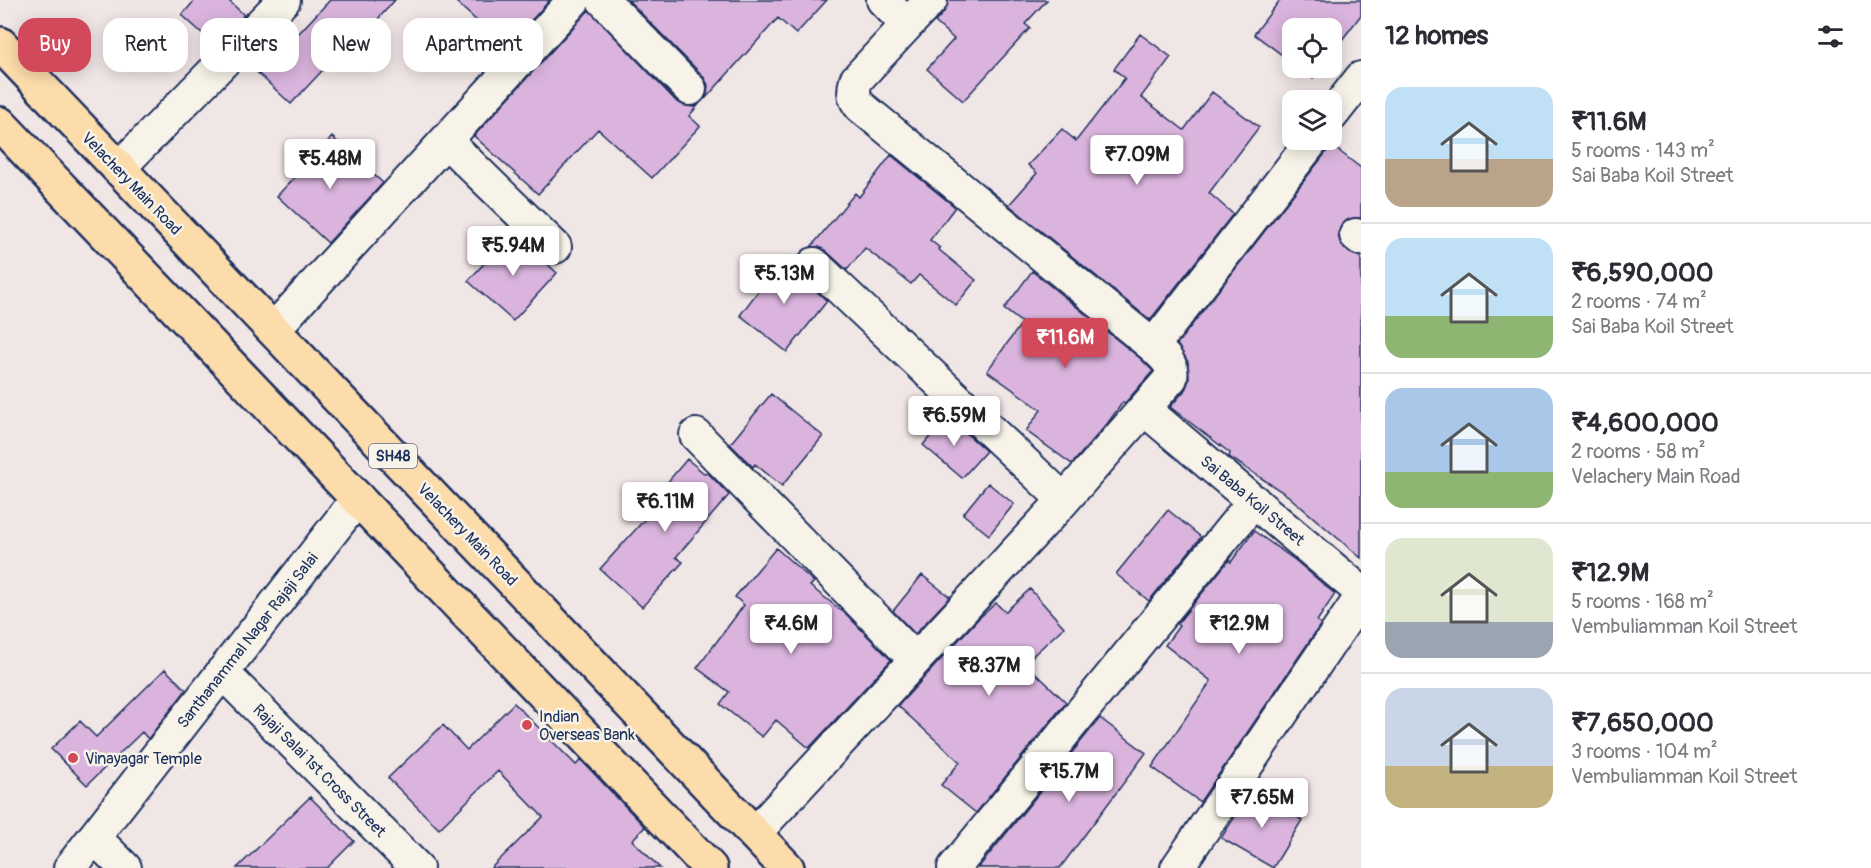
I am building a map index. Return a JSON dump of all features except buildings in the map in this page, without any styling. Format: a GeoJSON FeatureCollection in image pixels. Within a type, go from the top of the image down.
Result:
{"type":"FeatureCollection","features":[{"type":"Feature","properties":{"kind":"main road","name":"Velachery Main Road"},"geometry":{"type":"LineString","coordinates":[[0,44],[787,868]]}},
{"type":"Feature","properties":{"kind":"main road"},"geometry":{"type":"LineString","coordinates":[[0,124],[710,868]]}},
{"type":"Feature","properties":{"kind":"street"},"geometry":{"type":"LineString","coordinates":[[118,169],[284,0]]}},
{"type":"Feature","properties":{"kind":"street"},"geometry":{"type":"LineString","coordinates":[[273,330],[574,0]]}},
{"type":"Feature","properties":{"kind":"street"},"geometry":{"type":"LineString","coordinates":[[603,0],[690,89]]}},
{"type":"Feature","properties":{"kind":"street"},"geometry":{"type":"LineString","coordinates":[[883,0],[907,25]]}},
{"type":"Feature","properties":{"kind":"street"},"geometry":{"type":"LineString","coordinates":[[754,834],[1064,500],[1171,378],[1172,370],[1168,361],[1153,346],[860,106],[855,99],[853,89],[856,80],[931,0]]}},
{"type":"Feature","properties":{"kind":"street"},"geometry":{"type":"LineString","coordinates":[[1342,102],[1361,78]]}},
{"type":"Feature","properties":{"kind":"street"},"geometry":{"type":"LineString","coordinates":[[446,141],[555,247]]}},
{"type":"Feature","properties":{"kind":"street"},"geometry":{"type":"LineString","coordinates":[[1153,346],[1305,150]]}},
{"type":"Feature","properties":{"kind":"street"},"geometry":{"type":"LineString","coordinates":[[814,264],[1064,500]]}},
{"type":"Feature","properties":{"kind":"street","name":"Sai Baba Koil Street"},"geometry":{"type":"LineString","coordinates":[[1144,409],[1361,592]]}},
{"type":"Feature","properties":{"kind":"street"},"geometry":{"type":"LineString","coordinates":[[696,435],[915,659]]}},
{"type":"Feature","properties":{"kind":"street","name":"Santhanammal Nagar Rajaji Salai"},"geometry":{"type":"LineString","coordinates":[[70,868],[358,498]]}},
{"type":"Feature","properties":{"kind":"street"},"geometry":{"type":"LineString","coordinates":[[954,868],[1254,501]]}},
{"type":"Feature","properties":{"kind":"street"},"geometry":{"type":"LineString","coordinates":[[1176,868],[1361,597]]}},
{"type":"Feature","properties":{"kind":"street","name":"Rajaji Salai 1st Cross Street"},"geometry":{"type":"LineString","coordinates":[[222,672],[417,868]]}},
{"type":"Feature","properties":{"kind":"street"},"geometry":{"type":"LineString","coordinates":[[94,837],[125,868]]}},
{"type":"Feature","properties":{"kind":"place","name":"Indian Overseas Bank"},"geometry":{"type":"Point","coordinates":[527,725]}},
{"type":"Feature","properties":{"kind":"place","name":"Vinayagar Temple"},"geometry":{"type":"Point","coordinates":[73,758]}}]}
